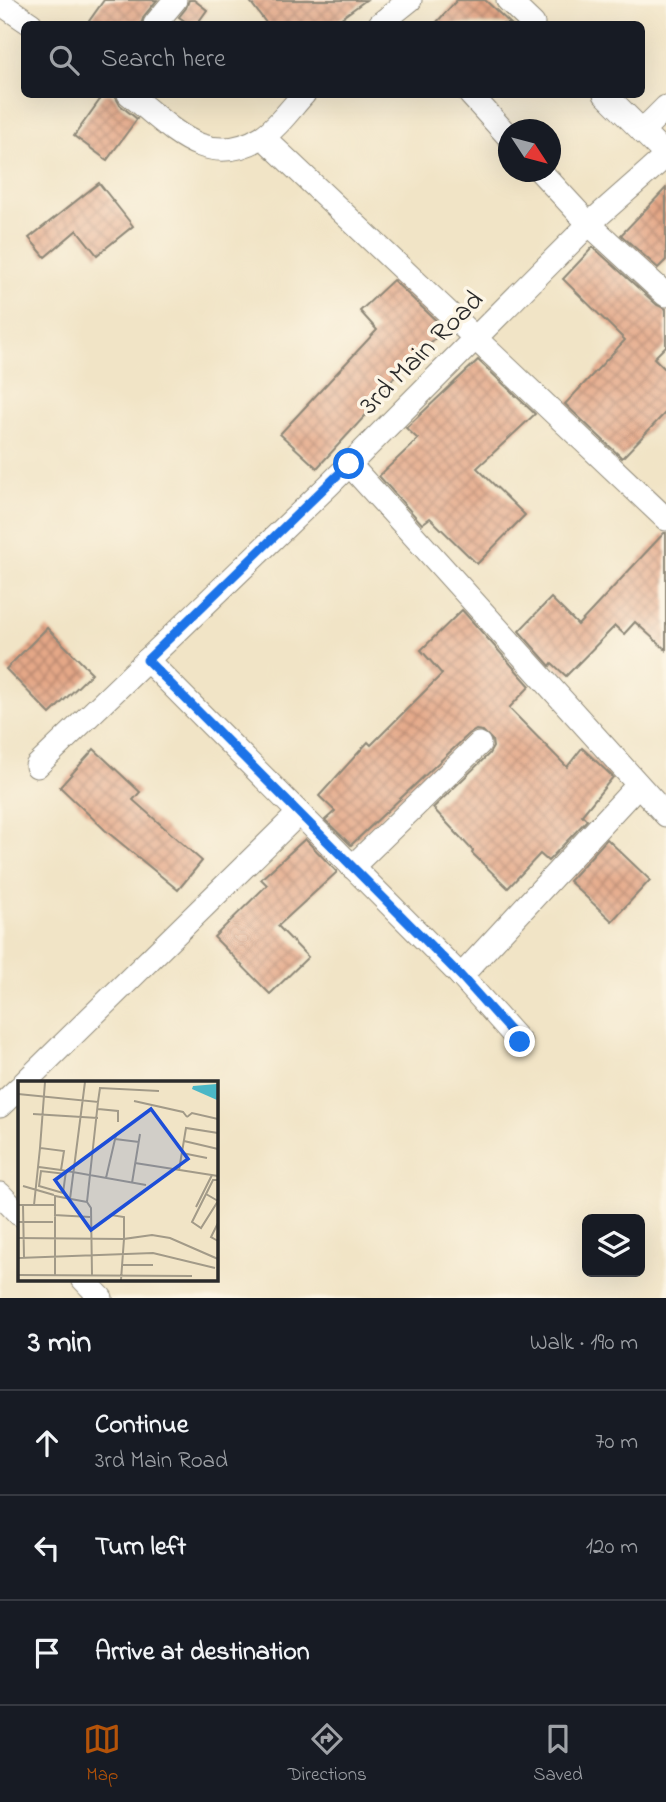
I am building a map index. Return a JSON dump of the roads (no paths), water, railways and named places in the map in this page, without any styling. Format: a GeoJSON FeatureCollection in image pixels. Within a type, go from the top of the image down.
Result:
{"type":"FeatureCollection","features":[{"type":"Feature","properties":{"kind":"street"},"geometry":{"type":"LineString","coordinates":[[158,21],[175,0]]}},
{"type":"Feature","properties":{"kind":"street"},"geometry":{"type":"LineString","coordinates":[[508,0],[530,21]]}},
{"type":"Feature","properties":{"kind":"street"},"geometry":{"type":"LineString","coordinates":[[0,3],[27,21]]}},
{"type":"Feature","properties":{"kind":"street"},"geometry":{"type":"LineString","coordinates":[[134,98],[189,142],[200,147],[230,151],[263,137],[300,98]]}},
{"type":"Feature","properties":{"kind":"street"},"geometry":{"type":"LineString","coordinates":[[474,98],[498,124]]}},
{"type":"Feature","properties":{"kind":"street"},"geometry":{"type":"LineString","coordinates":[[609,98],[666,156]]}},
{"type":"Feature","properties":{"kind":"street"},"geometry":{"type":"LineString","coordinates":[[642,131],[666,107]]}},
{"type":"Feature","properties":{"kind":"street"},"geometry":{"type":"LineString","coordinates":[[263,137],[666,519]]}},
{"type":"Feature","properties":{"kind":"street","name":"3rd Main Road"},"geometry":{"type":"LineString","coordinates":[[37,766],[349,464],[589,224],[666,156]]}},
{"type":"Feature","properties":{"kind":"street"},"geometry":{"type":"LineString","coordinates":[[550,182],[589,224],[666,295]]}},
{"type":"Feature","properties":{"kind":"street"},"geometry":{"type":"LineString","coordinates":[[349,464],[666,815]]}},
{"type":"Feature","properties":{"kind":"street"},"geometry":{"type":"LineString","coordinates":[[147,660],[461,976],[520,1042]]}},
{"type":"Feature","properties":{"kind":"street"},"geometry":{"type":"LineString","coordinates":[[352,867],[479,744]]}},
{"type":"Feature","properties":{"kind":"street"},"geometry":{"type":"LineString","coordinates":[[461,976],[638,785]]}},
{"type":"Feature","properties":{"kind":"street"},"geometry":{"type":"LineString","coordinates":[[26,1081],[299,813]]}},
{"type":"Feature","properties":{"kind":"street"},"geometry":{"type":"LineString","coordinates":[[0,1107],[18,1089]]}},
{"type":"Feature","properties":{"kind":"street"},"geometry":{"type":"LineString","coordinates":[[0,1194],[18,1213]]}}]}
